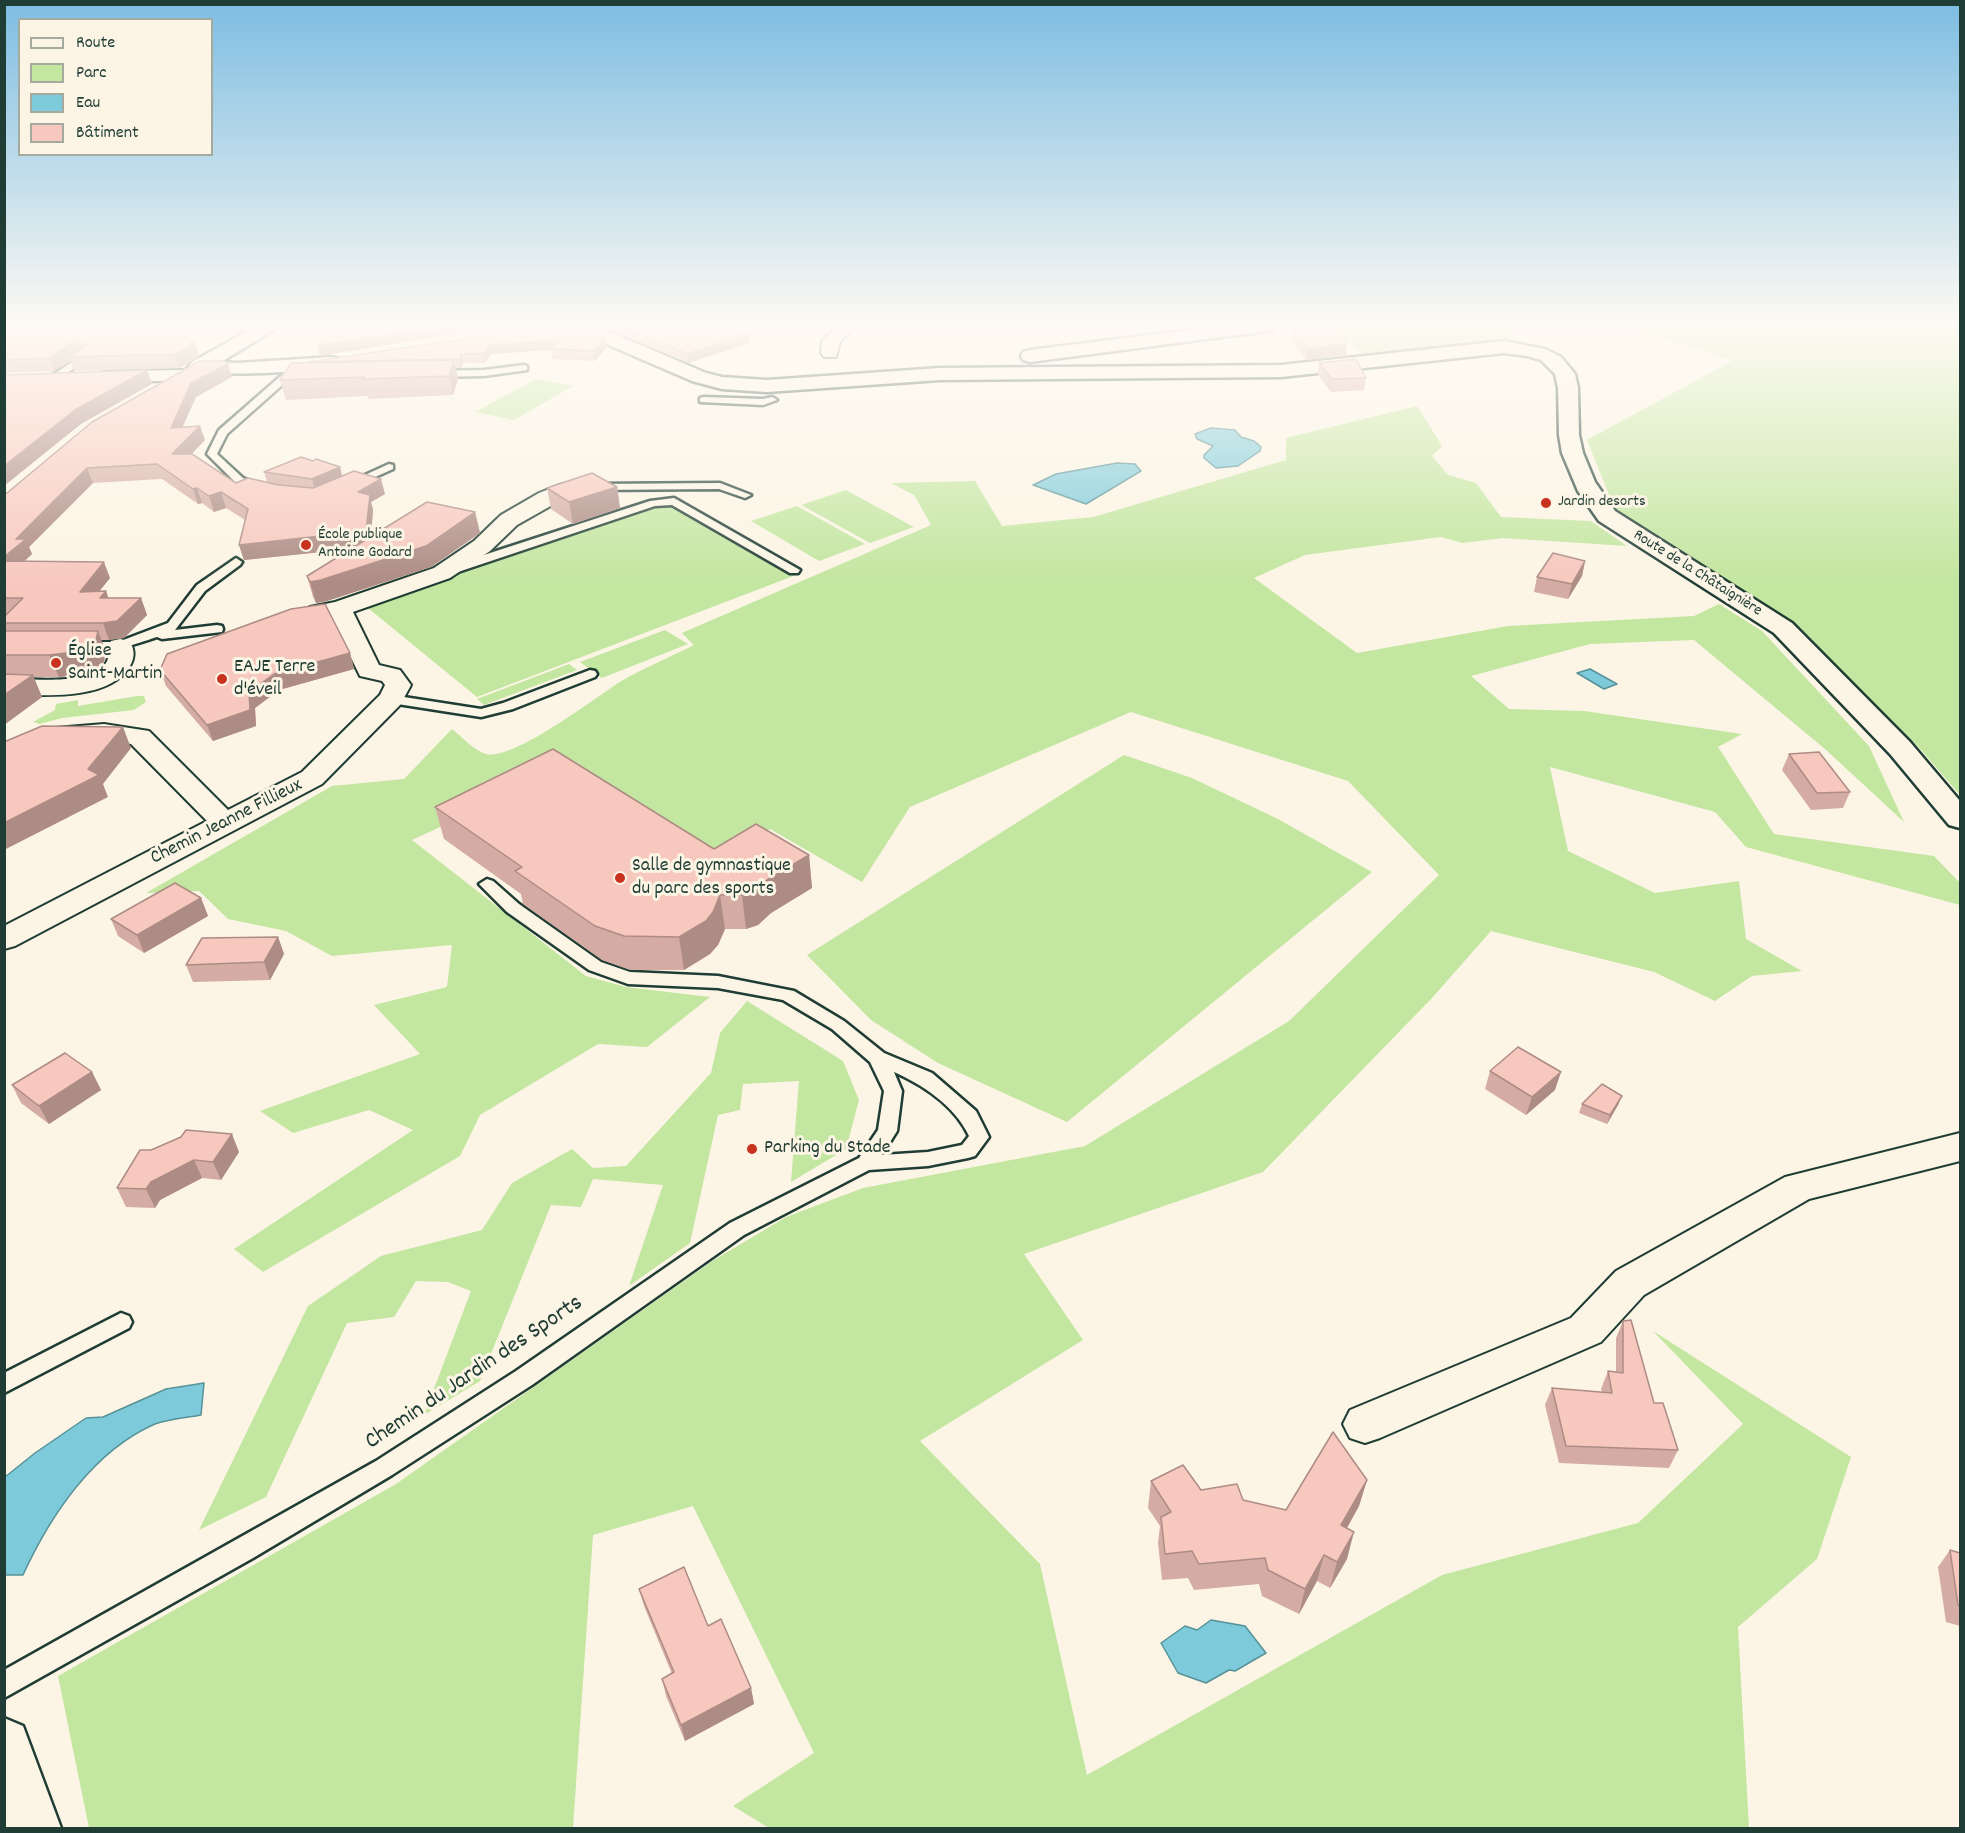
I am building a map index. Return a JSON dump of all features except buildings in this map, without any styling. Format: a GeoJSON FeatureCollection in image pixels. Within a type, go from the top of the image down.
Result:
{"type":"FeatureCollection","features":[{"type":"Feature","properties":{"kind":"street","name":"Route de la Châtaignière"},"geometry":{"type":"LineString","coordinates":[[1568,412],[1570,443],[1592,498],[1607,516],[1783,628],[1900,748],[1960,819]]}},
{"type":"Feature","properties":{"kind":"street"},"geometry":{"type":"LineString","coordinates":[[297,615],[339,609],[442,573],[482,546],[509,520],[547,498],[566,489],[591,487]]}},
{"type":"Feature","properties":{"kind":"street"},"geometry":{"type":"LineString","coordinates":[[339,609],[369,671],[391,675],[398,685],[391,699]]}},
{"type":"Feature","properties":{"kind":"street"},"geometry":{"type":"LineString","coordinates":[[4,686],[63,687],[93,682],[113,672],[121,660],[120,646]]}},
{"type":"Feature","properties":{"kind":"street","name":"Chemin Jeanne Fillieux"},"geometry":{"type":"LineString","coordinates":[[4,939],[312,778],[391,699]]}},
{"type":"Feature","properties":{"kind":"street"},"geometry":{"type":"LineString","coordinates":[[4,754],[43,738],[104,732],[139,738],[225,823]]}},
{"type":"Feature","properties":{"kind":"street"},"geometry":{"type":"LineString","coordinates":[[1365,1424],[1586,1330],[1630,1283],[1798,1187],[1960,1147]]}},
{"type":"Feature","properties":{"kind":"street"},"geometry":{"type":"LineString","coordinates":[[4,1745],[33,1828]]}},
{"type":"Feature","properties":{"kind":"lane"},"geometry":{"type":"LineString","coordinates":[[247,412],[223,432],[212,454],[229,474],[253,488],[273,493]]}},
{"type":"Feature","properties":{"kind":"lane"},"geometry":{"type":"LineString","coordinates":[[336,490],[389,467]]}},
{"type":"Feature","properties":{"kind":"lane"},"geometry":{"type":"LineString","coordinates":[[591,487],[720,486],[745,495]]}},
{"type":"Feature","properties":{"kind":"lane"},"geometry":{"type":"LineString","coordinates":[[442,573],[665,501],[674,501],[794,570]]}},
{"type":"Feature","properties":{"kind":"lane"},"geometry":{"type":"LineString","coordinates":[[74,646],[120,646],[173,626],[201,588],[236,562]]}},
{"type":"Feature","properties":{"kind":"lane"},"geometry":{"type":"LineString","coordinates":[[149,636],[217,629]]}},
{"type":"Feature","properties":{"kind":"lane"},"geometry":{"type":"LineString","coordinates":[[391,699],[481,713],[508,706],[590,674]]}},
{"type":"Feature","properties":{"kind":"lane"},"geometry":{"type":"LineString","coordinates":[[487,884],[513,908],[595,966],[628,978],[718,982],[788,995],[838,1025],[878,1058],[893,1091],[887,1131],[866,1163]]}},
{"type":"Feature","properties":{"kind":"lane","name":"Chemin du Jardin des Sports"},"geometry":{"type":"LineString","coordinates":[[4,1685],[384,1468],[524,1378],[737,1229],[866,1163],[928,1159],[968,1151],[979,1137],[969,1116],[925,1078],[878,1058]]}},
{"type":"Feature","properties":{"kind":"lane"},"geometry":{"type":"LineString","coordinates":[[4,1384],[121,1322]]}},
{"type":"Feature","properties":{"kind":"green space"},"geometry":{"type":"Polygon","coordinates":[[[476,412],[529,412],[514,420],[476,412]]]}},
{"type":"Feature","properties":{"kind":"green space"},"geometry":{"type":"Polygon","coordinates":[[[1394,412],[1420,412],[1442,446],[1432,456],[1448,475],[1476,483],[1501,517],[1591,521],[1627,546],[1503,538],[1462,543],[1441,537],[1305,555],[1254,578],[1357,653],[1508,626],[1694,616],[1719,604],[1762,631],[1869,746],[1904,822],[1825,749],[1694,640],[1590,644],[1471,676],[1509,709],[1584,711],[1742,734],[1718,747],[1774,834],[1934,856],[1960,883],[1960,905],[1746,847],[1715,812],[1550,767],[1568,851],[1655,893],[1739,881],[1746,939],[1802,971],[1752,976],[1715,1001],[1654,972],[1491,931],[1432,998],[1263,1172],[1024,1254],[1083,1340],[920,1441],[1040,1564],[1087,1775],[1442,1575],[1638,1523],[1743,1424],[1653,1331],[1851,1457],[1817,1559],[1738,1627],[1749,1828],[769,1828],[733,1806],[814,1753],[693,1506],[593,1535],[573,1828],[89,1828],[58,1676],[396,1484],[714,1260],[786,1217],[863,1188],[1085,1146],[1289,1021],[1439,875],[1348,781],[1131,712],[910,807],[862,882],[770,829],[714,859],[568,768],[412,840],[586,976],[626,987],[710,997],[647,1047],[598,1044],[480,1115],[460,1156],[263,1272],[234,1249],[413,1130],[369,1110],[293,1133],[260,1111],[420,1054],[374,1005],[447,987],[452,945],[332,956],[286,931],[228,919],[199,891],[146,893],[332,786],[404,779],[452,729],[473,747],[486,754],[516,748],[555,726],[623,680],[694,645],[682,633],[931,525],[914,495],[891,483],[975,481],[1002,526],[1093,517],[1286,460],[1286,438],[1394,412]]]}},
{"type":"Feature","properties":{"kind":"green space"},"geometry":{"type":"Polygon","coordinates":[[[1639,412],[1960,412],[1960,795],[1922,751],[1801,629],[1741,594],[1616,512],[1587,440],[1639,412]]]}},
{"type":"Feature","properties":{"kind":"green space"},"geometry":{"type":"Polygon","coordinates":[[[846,490],[914,527],[870,543],[801,505],[846,490]]]}},
{"type":"Feature","properties":{"kind":"green space"},"geometry":{"type":"Polygon","coordinates":[[[669,501],[796,575],[477,697],[363,604],[669,501]]]}},
{"type":"Feature","properties":{"kind":"green space"},"geometry":{"type":"Polygon","coordinates":[[[797,506],[865,544],[819,561],[751,521],[797,506]]]}},
{"type":"Feature","properties":{"kind":"green space"},"geometry":{"type":"Polygon","coordinates":[[[665,630],[688,644],[602,678],[580,662],[665,630]]]}},
{"type":"Feature","properties":{"kind":"green space"},"geometry":{"type":"Polygon","coordinates":[[[569,664],[577,670],[484,705],[477,699],[569,664]]]}},
{"type":"Feature","properties":{"kind":"green space"},"geometry":{"type":"Polygon","coordinates":[[[144,696],[146,702],[134,710],[62,718],[40,724],[33,722],[55,710],[56,704],[78,700],[78,706],[144,696]]]}},
{"type":"Feature","properties":{"kind":"green space"},"geometry":{"type":"Polygon","coordinates":[[[1124,755],[1192,778],[1278,819],[1372,872],[1067,1122],[938,1063],[871,1020],[807,955],[1124,755]]]}},
{"type":"Feature","properties":{"kind":"green space"},"geometry":{"type":"Polygon","coordinates":[[[747,1001],[843,1061],[859,1100],[846,1149],[791,1182],[799,1081],[743,1084],[740,1110],[718,1115],[690,1243],[629,1286],[663,1185],[593,1179],[581,1207],[551,1205],[480,1381],[424,1415],[471,1291],[448,1282],[416,1281],[394,1317],[347,1323],[266,1497],[199,1530],[308,1306],[381,1256],[482,1230],[512,1183],[572,1149],[593,1168],[626,1166],[711,1073],[720,1033],[747,1001]]]}},
{"type":"Feature","properties":{"kind":"water"},"geometry":{"type":"Polygon","coordinates":[[[1211,428],[1235,430],[1241,437],[1254,441],[1261,447],[1260,451],[1238,466],[1216,468],[1204,458],[1213,446],[1197,439],[1195,434],[1211,428]]]}},
{"type":"Feature","properties":{"kind":"water"},"geometry":{"type":"Polygon","coordinates":[[[1117,463],[1135,464],[1141,471],[1086,504],[1033,485],[1056,474],[1117,463]]]}},
{"type":"Feature","properties":{"kind":"water"},"geometry":{"type":"Polygon","coordinates":[[[1590,669],[1617,684],[1604,689],[1577,673],[1590,669]]]}},
{"type":"Feature","properties":{"kind":"water"},"geometry":{"type":"Polygon","coordinates":[[[204,1383],[201,1415],[155,1424],[112,1451],[93,1468],[60,1508],[23,1575],[5,1575],[5,1477],[86,1418],[103,1417],[166,1389],[204,1383]]]}},
{"type":"Feature","properties":{"kind":"water"},"geometry":{"type":"Polygon","coordinates":[[[1211,1620],[1245,1626],[1266,1653],[1235,1671],[1229,1670],[1206,1683],[1178,1673],[1161,1643],[1185,1626],[1197,1630],[1211,1620]]]}},
{"type":"Feature","properties":{"kind":"place","name":"Jardin desorts"},"geometry":{"type":"Point","coordinates":[1546,503]}},
{"type":"Feature","properties":{"kind":"place","name":"École publique Antoine Godard"},"geometry":{"type":"Point","coordinates":[306,545]}},
{"type":"Feature","properties":{"kind":"place","name":"Église Saint-Martin"},"geometry":{"type":"Point","coordinates":[56,663]}},
{"type":"Feature","properties":{"kind":"place","name":"EAJE Terre d'éveil"},"geometry":{"type":"Point","coordinates":[222,679]}},
{"type":"Feature","properties":{"kind":"place","name":"Salle de gymnastique du parc des sports"},"geometry":{"type":"Point","coordinates":[620,878]}},
{"type":"Feature","properties":{"kind":"place","name":"Parking du Stade"},"geometry":{"type":"Point","coordinates":[752,1149]}}]}
